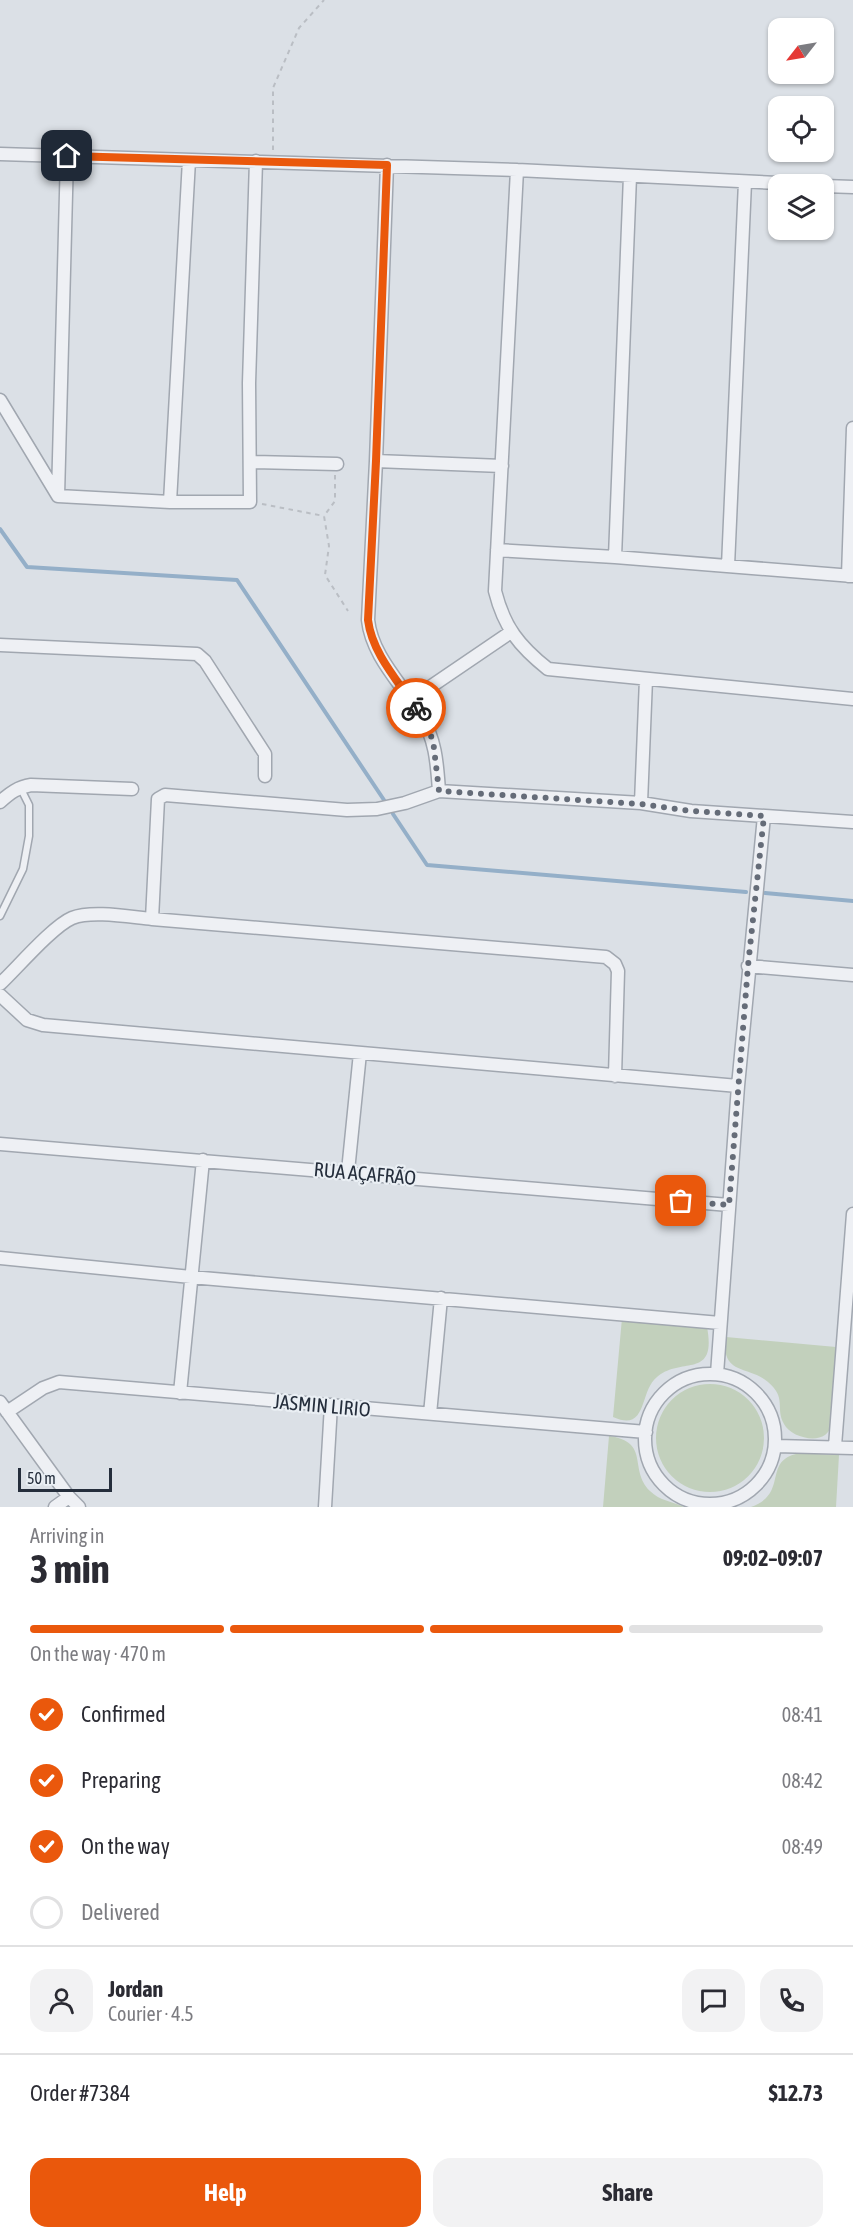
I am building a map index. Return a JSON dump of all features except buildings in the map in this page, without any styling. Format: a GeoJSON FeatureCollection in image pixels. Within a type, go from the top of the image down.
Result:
{"type":"FeatureCollection","features":[{"type":"Feature","properties":{"kind":"street"},"geometry":{"type":"LineString","coordinates":[[0,153],[517,170],[768,183]]}},
{"type":"Feature","properties":{"kind":"street"},"geometry":{"type":"LineString","coordinates":[[58,496],[67,156]]}},
{"type":"Feature","properties":{"kind":"street"},"geometry":{"type":"LineString","coordinates":[[170,501],[189,160]]}},
{"type":"Feature","properties":{"kind":"street"},"geometry":{"type":"LineString","coordinates":[[58,496],[250,502],[249,384],[256,161]]}},
{"type":"Feature","properties":{"kind":"street"},"geometry":{"type":"LineString","coordinates":[[387,165],[369,633],[377,650],[422,717],[433,740],[439,791]]}},
{"type":"Feature","properties":{"kind":"street"},"geometry":{"type":"LineString","coordinates":[[517,170],[495,591],[501,613],[511,632],[530,655],[548,669],[853,699]]}},
{"type":"Feature","properties":{"kind":"street"},"geometry":{"type":"LineString","coordinates":[[615,557],[630,176]]}},
{"type":"Feature","properties":{"kind":"street"},"geometry":{"type":"LineString","coordinates":[[728,566],[745,182]]}},
{"type":"Feature","properties":{"kind":"street"},"geometry":{"type":"LineString","coordinates":[[834,186],[853,187]]}},
{"type":"Feature","properties":{"kind":"street"},"geometry":{"type":"LineString","coordinates":[[0,400],[58,496]]}},
{"type":"Feature","properties":{"kind":"street"},"geometry":{"type":"LineString","coordinates":[[497,550],[850,576],[853,428]]}},
{"type":"Feature","properties":{"kind":"street"},"geometry":{"type":"LineString","coordinates":[[376,461],[502,466]]}},
{"type":"Feature","properties":{"kind":"street"},"geometry":{"type":"LineString","coordinates":[[250,462],[336,464]]}},
{"type":"Feature","properties":{"kind":"street"},"geometry":{"type":"LineString","coordinates":[[411,700],[511,632]]}},
{"type":"Feature","properties":{"kind":"street"},"geometry":{"type":"LineString","coordinates":[[0,645],[197,654],[205,661],[265,754],[265,776]]}},
{"type":"Feature","properties":{"kind":"street"},"geometry":{"type":"LineString","coordinates":[[641,804],[646,679]]}},
{"type":"Feature","properties":{"kind":"street"},"geometry":{"type":"LineString","coordinates":[[0,802],[20,787],[42,784],[132,789]]}},
{"type":"Feature","properties":{"kind":"street"},"geometry":{"type":"LineString","coordinates":[[152,918],[158,799],[161,796],[347,810],[377,809],[405,803],[439,791],[641,804],[691,811],[853,822]]}},
{"type":"Feature","properties":{"kind":"street"},"geometry":{"type":"LineString","coordinates":[[717,1374],[748,966],[764,816]]}},
{"type":"Feature","properties":{"kind":"street"},"geometry":{"type":"LineString","coordinates":[[0,984],[58,927],[73,918],[88,915],[152,918],[606,957],[615,964],[618,972],[615,1076]]}},
{"type":"Feature","properties":{"kind":"street"},"geometry":{"type":"LineString","coordinates":[[748,966],[853,975]]}},
{"type":"Feature","properties":{"kind":"street"},"geometry":{"type":"LineString","coordinates":[[0,995],[27,1020],[43,1025],[738,1086]]}},
{"type":"Feature","properties":{"kind":"street"},"geometry":{"type":"LineString","coordinates":[[348,1172],[360,1053]]}},
{"type":"Feature","properties":{"kind":"street","name":"RUA AÇAFRÃO"},"geometry":{"type":"LineString","coordinates":[[0,1144],[729,1205]]}},
{"type":"Feature","properties":{"kind":"street"},"geometry":{"type":"LineString","coordinates":[[180,1392],[203,1160]]}},
{"type":"Feature","properties":{"kind":"street"},"geometry":{"type":"LineString","coordinates":[[835,1446],[848,1332],[853,1214]]}},
{"type":"Feature","properties":{"kind":"street"},"geometry":{"type":"LineString","coordinates":[[0,1258],[720,1323]]}},
{"type":"Feature","properties":{"kind":"street"},"geometry":{"type":"LineString","coordinates":[[430,1414],[441,1298]]}},
{"type":"Feature","properties":{"kind":"street"},"geometry":{"type":"LineString","coordinates":[[717,1374],[746,1385],[762,1401],[771,1419],[776,1446],[765,1475],[753,1489],[736,1499],[708,1507],[684,1498],[663,1485],[651,1468],[646,1432],[650,1414],[659,1398],[674,1385],[693,1376],[717,1374]]}},
{"type":"Feature","properties":{"kind":"street","name":"JASMIN LIRIO"},"geometry":{"type":"LineString","coordinates":[[3,1407],[59,1382],[646,1432]]}},
{"type":"Feature","properties":{"kind":"street"},"geometry":{"type":"LineString","coordinates":[[325,1507],[331,1406]]}},
{"type":"Feature","properties":{"kind":"street"},"geometry":{"type":"LineString","coordinates":[[3,1407],[69,1497],[79,1507]]}},
{"type":"Feature","properties":{"kind":"street"},"geometry":{"type":"LineString","coordinates":[[776,1446],[853,1448]]}},
{"type":"Feature","properties":{"kind":"street"},"geometry":{"type":"LineString","coordinates":[[55,1507],[69,1497]]}},
{"type":"Feature","properties":{"kind":"lane"},"geometry":{"type":"LineString","coordinates":[[0,916],[23,869],[29,836],[29,805],[20,787]]}},
{"type":"Feature","properties":{"kind":"path"},"geometry":{"type":"LineString","coordinates":[[273,162],[273,88],[299,28],[324,0]]}},
{"type":"Feature","properties":{"kind":"path"},"geometry":{"type":"LineString","coordinates":[[336,464],[333,483],[335,501],[324,516],[329,546],[325,575],[348,611]]}},
{"type":"Feature","properties":{"kind":"path"},"geometry":{"type":"LineString","coordinates":[[250,502],[324,516]]}},
{"type":"Feature","properties":{"kind":"green space"},"geometry":{"type":"Polygon","coordinates":[[[622,1318],[707,1327],[709,1344],[707,1354],[702,1361],[666,1371],[657,1377],[647,1391],[638,1415],[624,1420],[613,1417],[622,1318]]]}},
{"type":"Feature","properties":{"kind":"green space"},"geometry":{"type":"Polygon","coordinates":[[[726,1337],[836,1347],[831,1427],[827,1433],[820,1437],[809,1438],[791,1432],[784,1424],[780,1413],[779,1398],[774,1388],[760,1377],[738,1368],[727,1358],[726,1337]]]}},
{"type":"Feature","properties":{"kind":"green space"},"geometry":{"type":"Polygon","coordinates":[[[710,1384],[731,1388],[748,1400],[760,1417],[764,1438],[760,1459],[748,1476],[731,1488],[710,1492],[689,1488],[672,1476],[660,1459],[656,1438],[660,1417],[672,1400],[689,1388],[710,1384]]]}},
{"type":"Feature","properties":{"kind":"green space"},"geometry":{"type":"Polygon","coordinates":[[[609,1436],[622,1439],[635,1450],[640,1474],[650,1491],[662,1499],[684,1507],[603,1507],[609,1436]]]}},
{"type":"Feature","properties":{"kind":"green space"},"geometry":{"type":"Polygon","coordinates":[[[800,1453],[839,1455],[836,1507],[751,1507],[763,1501],[770,1494],[781,1462],[800,1453]]]}},
{"type":"Feature","properties":{"kind":"waterway"},"geometry":{"type":"LineString","coordinates":[[0,529],[27,567],[237,580],[384,800]]}},
{"type":"Feature","properties":{"kind":"waterway"},"geometry":{"type":"LineString","coordinates":[[393,814],[427,865],[746,892]]}},
{"type":"Feature","properties":{"kind":"waterway"},"geometry":{"type":"LineString","coordinates":[[765,893],[853,901]]}},
{"type":"Feature","properties":{"kind":"way so far"},"geometry":{"type":"LineString","coordinates":[[416,708],[433,740],[439,791],[641,804],[691,811],[764,816],[748,966],[729,1205],[681,1201]]}},
{"type":"Feature","properties":{"kind":"route"},"geometry":{"type":"LineString","coordinates":[[67,156],[387,165],[368,620],[369,633],[377,650],[416,708]]}}]}
